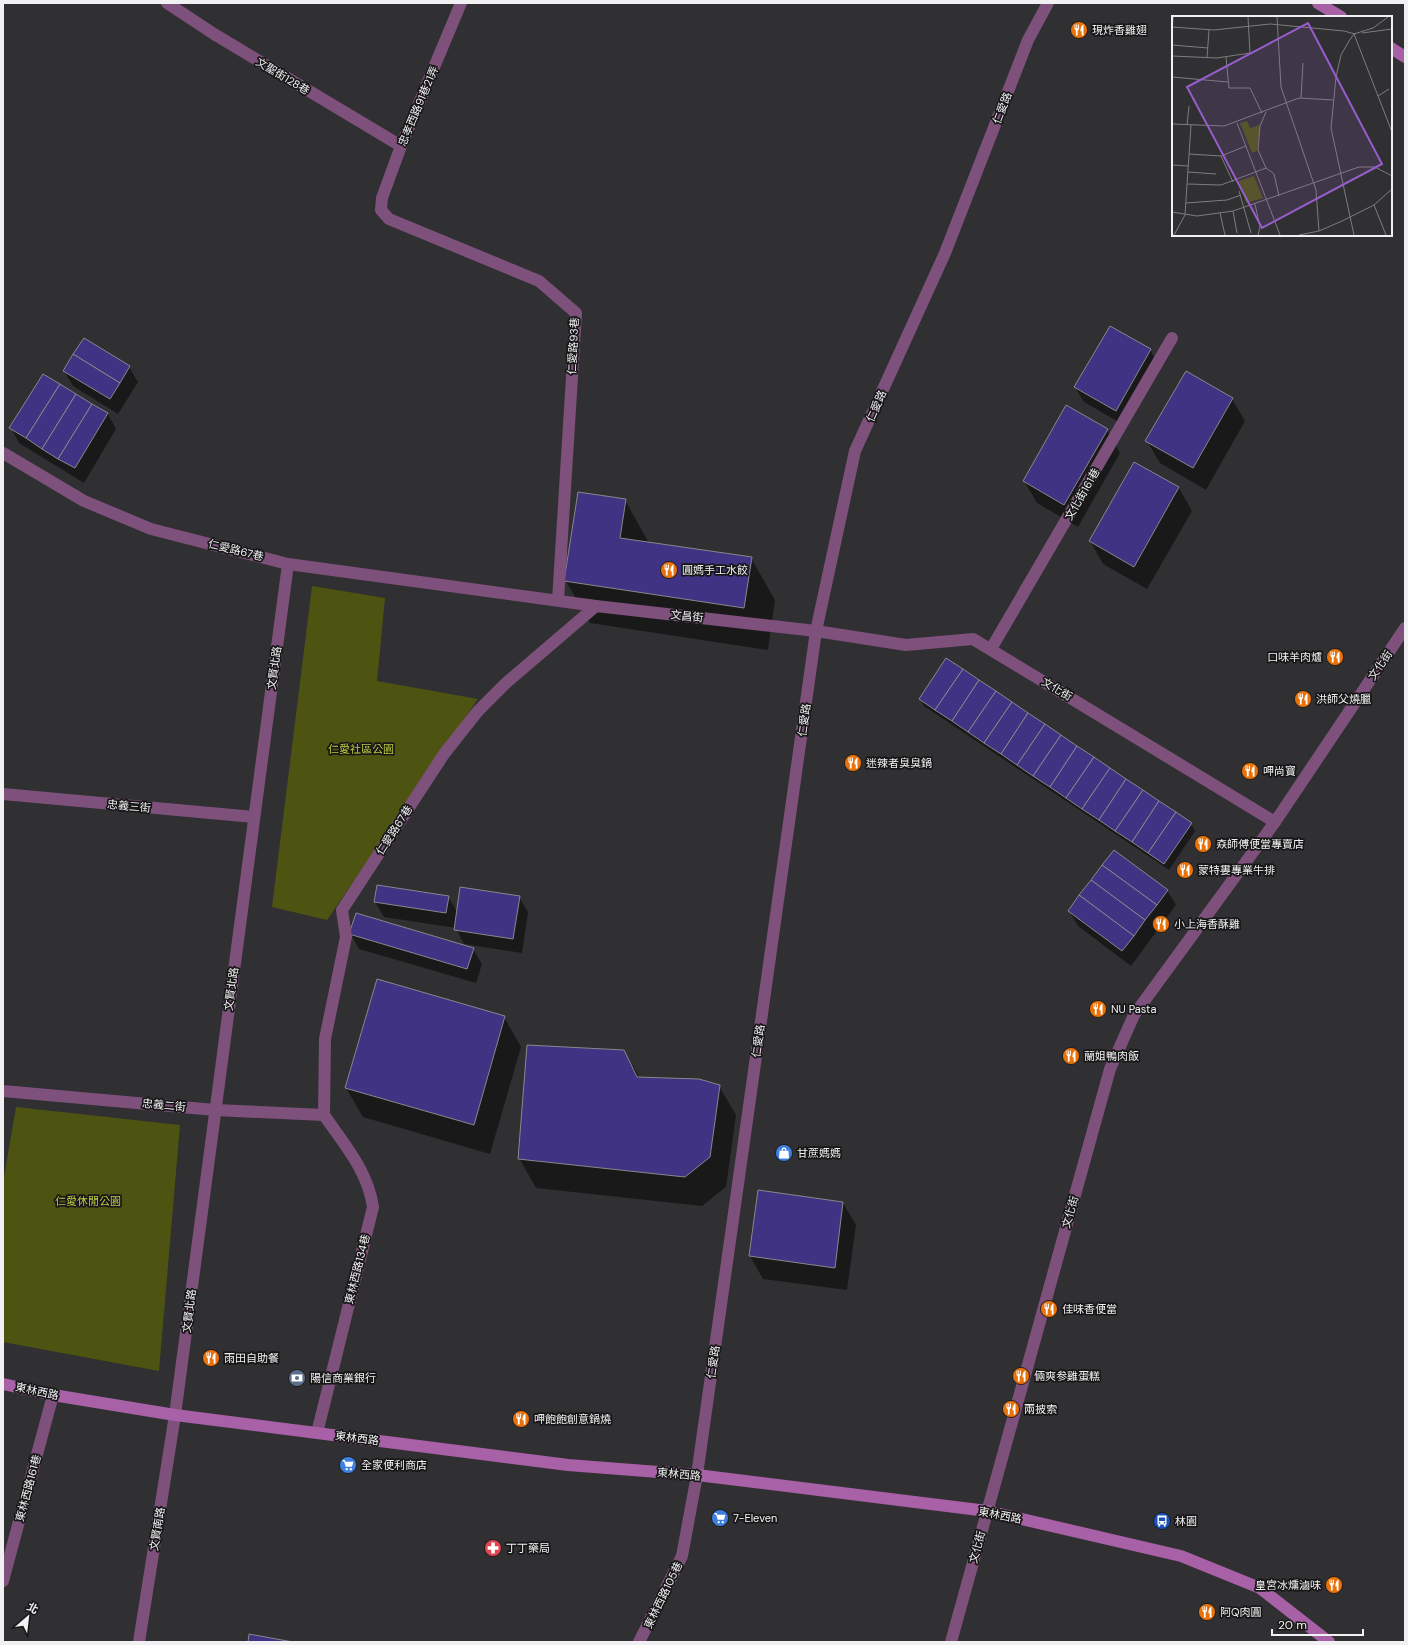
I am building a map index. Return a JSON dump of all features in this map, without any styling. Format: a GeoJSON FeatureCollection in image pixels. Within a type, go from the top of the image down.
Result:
{"type":"FeatureCollection","features":[{"type":"Feature","properties":{"kind":"street","name":"文聖街128巷"},"geometry":{"type":"LineString","coordinates":[[167,3],[214,34],[401,146]]}},
{"type":"Feature","properties":{"kind":"street","name":"忠孝西路91巷21弄"},"geometry":{"type":"LineString","coordinates":[[381,210],[382,198],[401,146],[461,3]]}},
{"type":"Feature","properties":{"kind":"street","name":"仁愛路"},"geometry":{"type":"LineString","coordinates":[[697,1475],[816,630],[856,450],[945,253],[1028,40],[1048,3]]}},
{"type":"Feature","properties":{"kind":"street"},"geometry":{"type":"LineString","coordinates":[[1318,3],[1339,16]]}},
{"type":"Feature","properties":{"kind":"street"},"geometry":{"type":"LineString","coordinates":[[1392,49],[1405,57]]}},
{"type":"Feature","properties":{"kind":"street","name":"仁愛路93巷"},"geometry":{"type":"LineString","coordinates":[[381,210],[389,219],[539,281],[576,313],[558,600]]}},
{"type":"Feature","properties":{"kind":"street","name":"文化街161巷"},"geometry":{"type":"LineString","coordinates":[[991,649],[1172,338]]}},
{"type":"Feature","properties":{"kind":"street","name":"仁愛路67巷"},"geometry":{"type":"LineString","coordinates":[[3,453],[84,501],[151,530],[288,564],[558,600]]}},
{"type":"Feature","properties":{"kind":"street","name":"文賢北路"},"geometry":{"type":"LineString","coordinates":[[175,1416],[288,564]]}},
{"type":"Feature","properties":{"kind":"street","name":"文昌街"},"geometry":{"type":"LineString","coordinates":[[558,600],[596,606],[816,630]]}},
{"type":"Feature","properties":{"kind":"street","name":"仁愛路67巷"},"geometry":{"type":"LineString","coordinates":[[324,1115],[325,1039],[346,937],[342,910],[444,754],[478,711],[506,683],[596,606]]}},
{"type":"Feature","properties":{"kind":"street","name":"文化街"},"geometry":{"type":"LineString","coordinates":[[951,1642],[1110,1069],[1134,1015],[1276,822],[1405,628]]}},
{"type":"Feature","properties":{"kind":"street","name":"文化街"},"geometry":{"type":"LineString","coordinates":[[816,630],[906,645],[973,639],[1276,822]]}},
{"type":"Feature","properties":{"kind":"street","name":"忠義三街"},"geometry":{"type":"LineString","coordinates":[[3,794],[254,817]]}},
{"type":"Feature","properties":{"kind":"street","name":"忠義二街"},"geometry":{"type":"LineString","coordinates":[[3,1091],[215,1110],[324,1115]]}},
{"type":"Feature","properties":{"kind":"street","name":"東林西路134巷"},"geometry":{"type":"LineString","coordinates":[[317,1433],[372,1207],[370,1190],[356,1160],[324,1115]]}},
{"type":"Feature","properties":{"kind":"street","name":"東林西路"},"geometry":{"type":"LineString","coordinates":[[3,1384],[53,1395],[175,1416],[568,1465],[697,1475],[987,1511],[1181,1556],[1260,1588],[1329,1642]]}},
{"type":"Feature","properties":{"kind":"street","name":"東林西路161巷"},"geometry":{"type":"LineString","coordinates":[[3,1581],[53,1395]]}},
{"type":"Feature","properties":{"kind":"street","name":"文賢南路"},"geometry":{"type":"LineString","coordinates":[[139,1642],[175,1416]]}},
{"type":"Feature","properties":{"kind":"street","name":"東林西路105巷"},"geometry":{"type":"LineString","coordinates":[[639,1642],[682,1556],[697,1475]]}},
{"type":"Feature","properties":{"kind":"green space","name":"仁愛社區公園"},"geometry":{"type":"Polygon","coordinates":[[[312,586],[385,598],[377,681],[478,699],[327,920],[272,907],[312,586]]]}},
{"type":"Feature","properties":{"kind":"green space","name":"仁愛休閒公園"},"geometry":{"type":"Polygon","coordinates":[[[16,1107],[180,1125],[159,1371],[3,1342],[3,1183],[16,1107]]]}},
{"type":"Feature","properties":{"kind":"building"},"geometry":{"type":"Polygon","coordinates":[[[1110,326],[1151,349],[1116,411],[1074,387],[1110,326]]]}},
{"type":"Feature","properties":{"kind":"building"},"geometry":{"type":"Polygon","coordinates":[[[84,338],[130,366],[120,383],[73,354],[84,338]]]}},
{"type":"Feature","properties":{"kind":"building"},"geometry":{"type":"Polygon","coordinates":[[[73,354],[120,383],[110,399],[63,371],[73,354]]]}},
{"type":"Feature","properties":{"kind":"building"},"geometry":{"type":"Polygon","coordinates":[[[1186,371],[1233,398],[1193,468],[1145,441],[1186,371]]]}},
{"type":"Feature","properties":{"kind":"building"},"geometry":{"type":"Polygon","coordinates":[[[43,374],[60,384],[26,438],[9,428],[43,374]]]}},
{"type":"Feature","properties":{"kind":"building"},"geometry":{"type":"Polygon","coordinates":[[[60,384],[76,394],[42,449],[26,438],[60,384]]]}},
{"type":"Feature","properties":{"kind":"building"},"geometry":{"type":"Polygon","coordinates":[[[76,394],[92,404],[58,459],[42,449],[76,394]]]}},
{"type":"Feature","properties":{"kind":"building"},"geometry":{"type":"Polygon","coordinates":[[[92,404],[108,413],[75,468],[58,459],[92,404]]]}},
{"type":"Feature","properties":{"kind":"building"},"geometry":{"type":"Polygon","coordinates":[[[1066,405],[1108,429],[1064,505],[1023,481],[1066,405]]]}},
{"type":"Feature","properties":{"kind":"building"},"geometry":{"type":"Polygon","coordinates":[[[1134,462],[1179,487],[1134,567],[1089,541],[1134,462]]]}},
{"type":"Feature","properties":{"kind":"building"},"geometry":{"type":"Polygon","coordinates":[[[578,492],[626,499],[620,538],[752,557],[744,608],[564,581],[578,492]]]}},
{"type":"Feature","properties":{"kind":"building"},"geometry":{"type":"Polygon","coordinates":[[[946,658],[963,669],[935,710],[919,699],[946,658]]]}},
{"type":"Feature","properties":{"kind":"building"},"geometry":{"type":"Polygon","coordinates":[[[963,669],[979,680],[952,721],[935,710],[963,669]]]}},
{"type":"Feature","properties":{"kind":"building"},"geometry":{"type":"Polygon","coordinates":[[[979,680],[996,691],[968,732],[952,721],[979,680]]]}},
{"type":"Feature","properties":{"kind":"building"},"geometry":{"type":"Polygon","coordinates":[[[996,691],[1012,702],[984,743],[968,732],[996,691]]]}},
{"type":"Feature","properties":{"kind":"building"},"geometry":{"type":"Polygon","coordinates":[[[1012,702],[1028,713],[1001,754],[984,743],[1012,702]]]}},
{"type":"Feature","properties":{"kind":"building"},"geometry":{"type":"Polygon","coordinates":[[[1028,713],[1045,724],[1017,765],[1001,754],[1028,713]]]}},
{"type":"Feature","properties":{"kind":"building"},"geometry":{"type":"Polygon","coordinates":[[[1045,724],[1061,735],[1033,776],[1017,765],[1045,724]]]}},
{"type":"Feature","properties":{"kind":"building"},"geometry":{"type":"Polygon","coordinates":[[[1061,735],[1077,746],[1050,787],[1033,776],[1061,735]]]}},
{"type":"Feature","properties":{"kind":"building"},"geometry":{"type":"Polygon","coordinates":[[[1077,746],[1094,757],[1066,798],[1050,787],[1077,746]]]}},
{"type":"Feature","properties":{"kind":"building"},"geometry":{"type":"Polygon","coordinates":[[[1094,757],[1110,768],[1082,809],[1066,798],[1094,757]]]}},
{"type":"Feature","properties":{"kind":"building"},"geometry":{"type":"Polygon","coordinates":[[[1110,768],[1126,779],[1099,820],[1082,809],[1110,768]]]}},
{"type":"Feature","properties":{"kind":"building"},"geometry":{"type":"Polygon","coordinates":[[[1126,779],[1143,790],[1115,831],[1099,820],[1126,779]]]}},
{"type":"Feature","properties":{"kind":"building"},"geometry":{"type":"Polygon","coordinates":[[[1143,790],[1159,801],[1132,842],[1115,831],[1143,790]]]}},
{"type":"Feature","properties":{"kind":"building"},"geometry":{"type":"Polygon","coordinates":[[[1159,801],[1176,812],[1148,853],[1132,842],[1159,801]]]}},
{"type":"Feature","properties":{"kind":"building"},"geometry":{"type":"Polygon","coordinates":[[[1176,812],[1192,823],[1164,864],[1148,853],[1176,812]]]}},
{"type":"Feature","properties":{"kind":"building"},"geometry":{"type":"Polygon","coordinates":[[[1114,850],[1168,890],[1157,905],[1102,865],[1114,850]]]}},
{"type":"Feature","properties":{"kind":"building"},"geometry":{"type":"Polygon","coordinates":[[[1102,865],[1157,905],[1145,920],[1091,880],[1102,865]]]}},
{"type":"Feature","properties":{"kind":"building"},"geometry":{"type":"Polygon","coordinates":[[[1091,880],[1145,920],[1134,936],[1079,895],[1091,880]]]}},
{"type":"Feature","properties":{"kind":"building"},"geometry":{"type":"Polygon","coordinates":[[[377,885],[449,896],[446,913],[374,902],[377,885]]]}},
{"type":"Feature","properties":{"kind":"building"},"geometry":{"type":"Polygon","coordinates":[[[460,887],[520,896],[513,939],[454,930],[460,887]]]}},
{"type":"Feature","properties":{"kind":"building"},"geometry":{"type":"Polygon","coordinates":[[[1079,895],[1134,936],[1122,951],[1068,911],[1079,895]]]}},
{"type":"Feature","properties":{"kind":"building"},"geometry":{"type":"Polygon","coordinates":[[[356,913],[474,948],[467,969],[349,934],[356,913]]]}},
{"type":"Feature","properties":{"kind":"building"},"geometry":{"type":"Polygon","coordinates":[[[377,979],[505,1016],[474,1125],[345,1088],[377,979]]]}},
{"type":"Feature","properties":{"kind":"building"},"geometry":{"type":"Polygon","coordinates":[[[527,1045],[624,1050],[637,1077],[699,1079],[720,1085],[710,1157],[685,1177],[518,1159],[527,1045]]]}},
{"type":"Feature","properties":{"kind":"building"},"geometry":{"type":"Polygon","coordinates":[[[758,1190],[843,1202],[835,1268],[749,1256],[758,1190]]]}},
{"type":"Feature","properties":{"kind":"building"},"geometry":{"type":"Polygon","coordinates":[[[249,1634],[293,1642],[248,1642],[249,1634]]]}},
{"type":"Feature","properties":{"kind":"place","name":"現炸香雞翅"},"geometry":{"type":"Point","coordinates":[1079,30]}},
{"type":"Feature","properties":{"kind":"place","name":"圓媽手工水餃"},"geometry":{"type":"Point","coordinates":[669,570]}},
{"type":"Feature","properties":{"kind":"place","name":"口味羊肉爐"},"geometry":{"type":"Point","coordinates":[1335,657]}},
{"type":"Feature","properties":{"kind":"place","name":"洪師父燒臘"},"geometry":{"type":"Point","coordinates":[1303,699]}},
{"type":"Feature","properties":{"kind":"place","name":"迷辣者臭臭鍋"},"geometry":{"type":"Point","coordinates":[853,763]}},
{"type":"Feature","properties":{"kind":"place","name":"呷尚寶"},"geometry":{"type":"Point","coordinates":[1250,771]}},
{"type":"Feature","properties":{"kind":"place","name":"𡘙師傅便當專賣店"},"geometry":{"type":"Point","coordinates":[1203,844]}},
{"type":"Feature","properties":{"kind":"place","name":"蒙特婁專業牛排"},"geometry":{"type":"Point","coordinates":[1185,870]}},
{"type":"Feature","properties":{"kind":"place","name":"小上海香酥雞"},"geometry":{"type":"Point","coordinates":[1161,924]}},
{"type":"Feature","properties":{"kind":"place","name":"NU Pasta"},"geometry":{"type":"Point","coordinates":[1098,1009]}},
{"type":"Feature","properties":{"kind":"place","name":"蘭姐鴨肉飯"},"geometry":{"type":"Point","coordinates":[1071,1056]}},
{"type":"Feature","properties":{"kind":"place","name":"甘蔗媽媽"},"geometry":{"type":"Point","coordinates":[784,1153]}},
{"type":"Feature","properties":{"kind":"place","name":"佳味香便當"},"geometry":{"type":"Point","coordinates":[1049,1309]}},
{"type":"Feature","properties":{"kind":"place","name":"雨田自助餐"},"geometry":{"type":"Point","coordinates":[211,1358]}},
{"type":"Feature","properties":{"kind":"place","name":"倆爽参雞蛋糕"},"geometry":{"type":"Point","coordinates":[1021,1376]}},
{"type":"Feature","properties":{"kind":"place","name":"陽信商業銀行"},"geometry":{"type":"Point","coordinates":[297,1378]}},
{"type":"Feature","properties":{"kind":"place","name":"兩披索"},"geometry":{"type":"Point","coordinates":[1011,1409]}},
{"type":"Feature","properties":{"kind":"place","name":"呷飽飽創意鍋燒"},"geometry":{"type":"Point","coordinates":[521,1419]}},
{"type":"Feature","properties":{"kind":"place","name":"全家便利商店"},"geometry":{"type":"Point","coordinates":[348,1465]}},
{"type":"Feature","properties":{"kind":"place","name":"7-Eleven"},"geometry":{"type":"Point","coordinates":[720,1518]}},
{"type":"Feature","properties":{"kind":"place","name":"林園"},"geometry":{"type":"Point","coordinates":[1162,1521]}},
{"type":"Feature","properties":{"kind":"place","name":"丁丁藥局"},"geometry":{"type":"Point","coordinates":[493,1548]}},
{"type":"Feature","properties":{"kind":"place","name":"皇宮冰燻滷味"},"geometry":{"type":"Point","coordinates":[1334,1585]}},
{"type":"Feature","properties":{"kind":"place","name":"阿Q肉圓"},"geometry":{"type":"Point","coordinates":[1207,1612]}}]}
